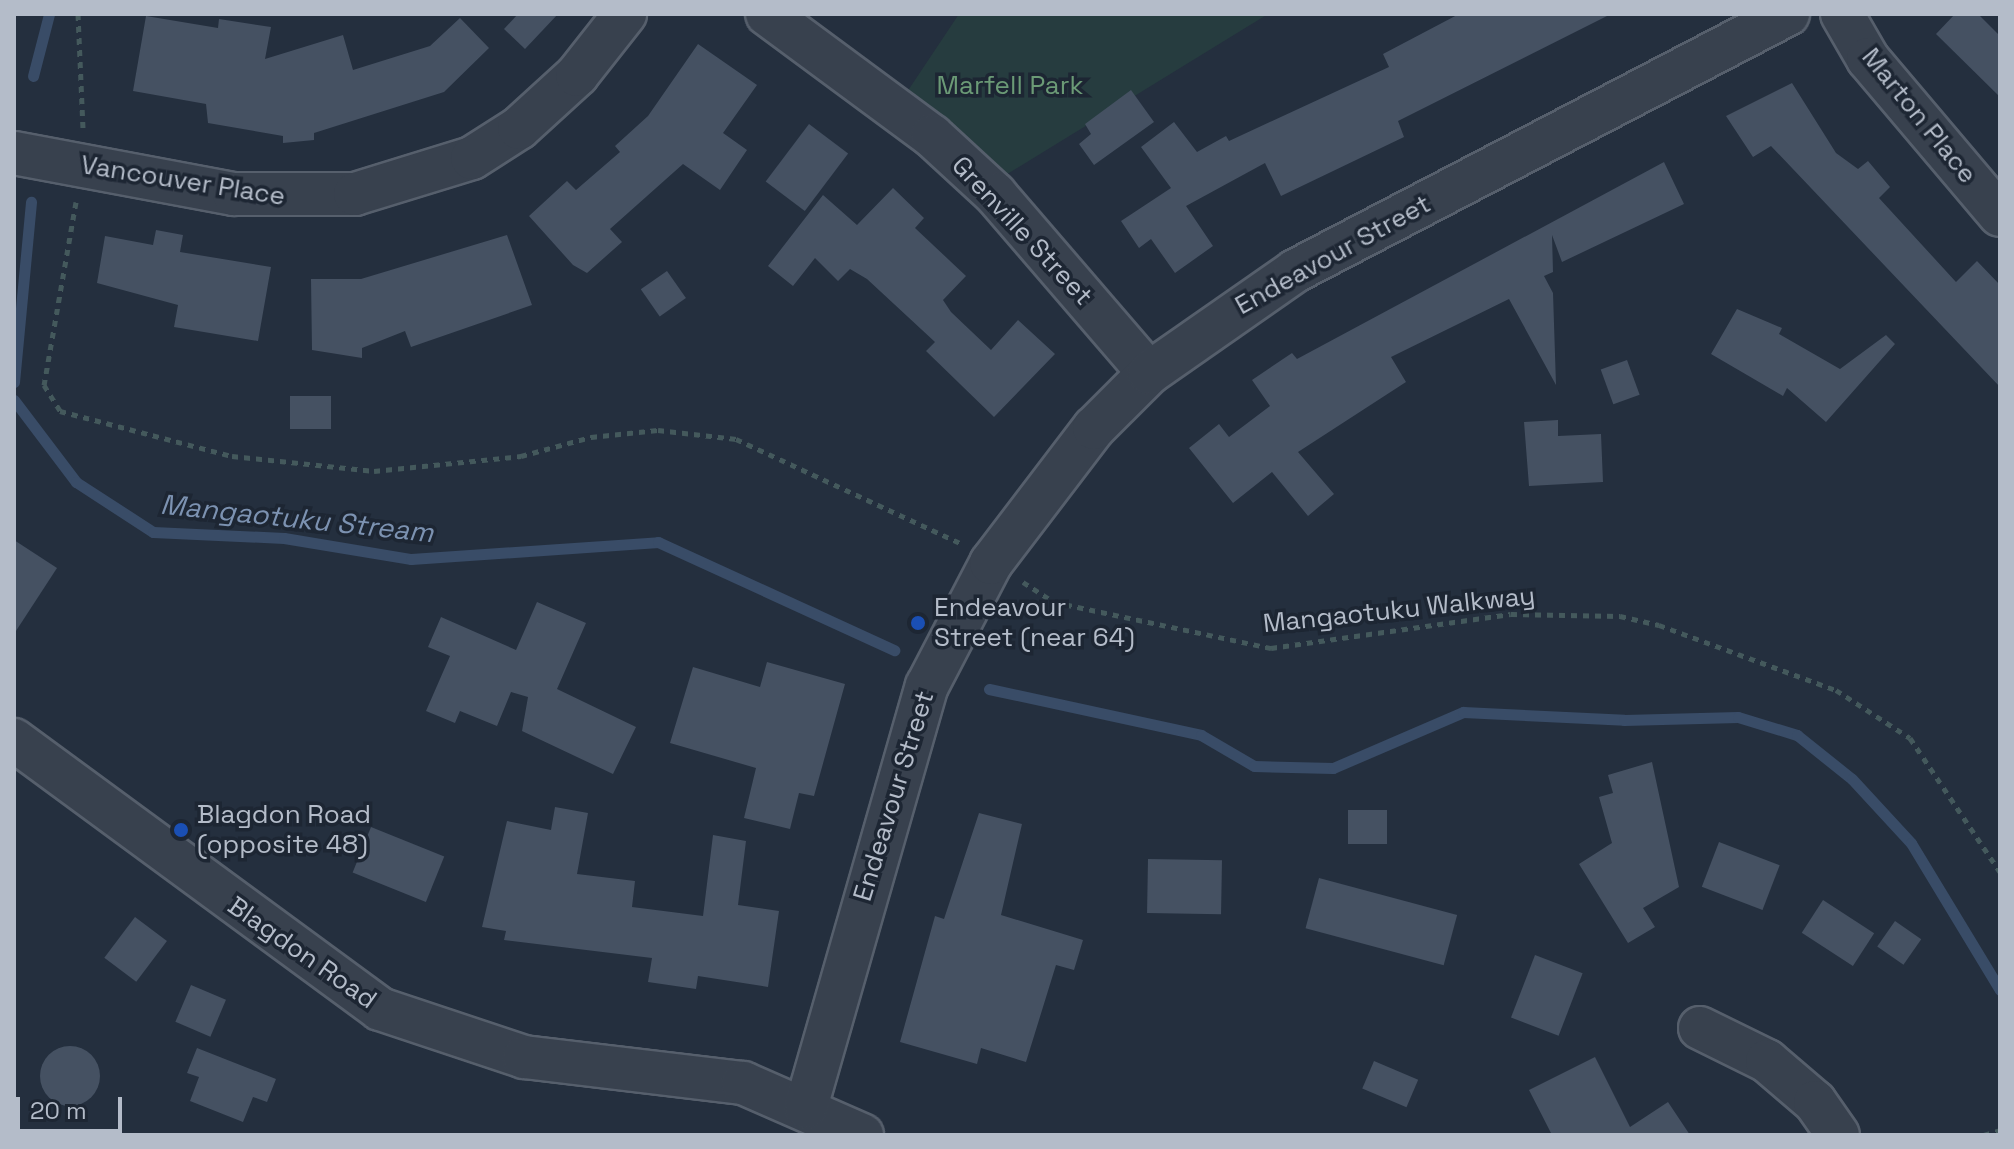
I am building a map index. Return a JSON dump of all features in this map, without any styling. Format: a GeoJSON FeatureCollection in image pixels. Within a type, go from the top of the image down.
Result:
{"type":"FeatureCollection","features":[{"type":"Feature","properties":{"kind":"street","name":"Vancouver Place"},"geometry":{"type":"LineString","coordinates":[[14,153],[299,199],[421,179],[519,128],[577,75],[625,14]]}},
{"type":"Feature","properties":{"kind":"street","name":"Grenville Street"},"geometry":{"type":"LineString","coordinates":[[767,14],[932,136],[984,184],[1149,373]]}},
{"type":"Feature","properties":{"kind":"street","name":"Endeavour Street"},"geometry":{"type":"LineString","coordinates":[[806,1107],[927,686],[991,563],[1043,488],[1149,373],[1295,271],[1788,14]]}},
{"type":"Feature","properties":{"kind":"street","name":"Marton Place"},"geometry":{"type":"LineString","coordinates":[[1842,14],[1868,59],[2000,215]]}},
{"type":"Feature","properties":{"kind":"street","name":"Blagdon Road"},"geometry":{"type":"LineString","coordinates":[[14,740],[380,1009],[524,1057],[743,1083],[806,1107],[862,1135]]}},
{"type":"Feature","properties":{"kind":"street"},"geometry":{"type":"LineString","coordinates":[[1700,1028],[1767,1061],[1815,1102],[1838,1135]]}},
{"type":"Feature","properties":{"kind":"path","name":"Mangaotuku Walkway"},"geometry":{"type":"LineString","coordinates":[[78,14],[81,165],[44,385],[60,411],[232,456],[374,471],[521,456],[591,437],[658,430],[736,439],[827,476],[991,563],[1054,602],[1271,648],[1511,614],[1620,616],[1659,625],[1836,690],[1910,738],[2000,872]]}},
{"type":"Feature","properties":{"kind":"path"},"geometry":{"type":"LineString","coordinates":[[1984,1135],[2000,1130]]}},
{"type":"Feature","properties":{"kind":"green space","name":"Marfell Park"},"geometry":{"type":"Polygon","coordinates":[[[959,14],[1268,14],[1004,176],[905,95],[959,14]]]}},
{"type":"Feature","properties":{"kind":"building"},"geometry":{"type":"Polygon","coordinates":[[[518,14],[558,14],[525,49],[504,29],[518,14]]]}},
{"type":"Feature","properties":{"kind":"building"},"geometry":{"type":"Polygon","coordinates":[[[1459,14],[1611,14],[1398,121],[1404,137],[1281,196],[1265,163],[1186,206],[1213,246],[1175,273],[1151,239],[1139,248],[1121,221],[1171,188],[1141,147],[1174,122],[1197,152],[1226,136],[1229,141],[1389,67],[1383,54],[1459,14]]]}},
{"type":"Feature","properties":{"kind":"building"},"geometry":{"type":"Polygon","coordinates":[[[1955,14],[1978,14],[2000,36],[2000,97],[1936,34],[1955,14]]]}},
{"type":"Feature","properties":{"kind":"building"},"geometry":{"type":"Polygon","coordinates":[[[146,16],[218,28],[219,19],[271,27],[265,59],[343,35],[353,70],[430,46],[460,18],[489,48],[444,92],[314,133],[314,140],[283,143],[283,136],[208,123],[206,104],[133,91],[146,16]]]}},
{"type":"Feature","properties":{"kind":"building"},"geometry":{"type":"Polygon","coordinates":[[[698,44],[757,85],[723,133],[747,150],[720,190],[683,164],[610,229],[622,242],[587,273],[573,265],[529,216],[567,181],[576,190],[620,152],[615,146],[648,116],[698,44]]]}},
{"type":"Feature","properties":{"kind":"building"},"geometry":{"type":"Polygon","coordinates":[[[1792,83],[1836,153],[1858,169],[1868,161],[1890,187],[1879,198],[1956,282],[1977,261],[2000,285],[2000,387],[1771,146],[1753,157],[1726,116],[1792,83]]]}},
{"type":"Feature","properties":{"kind":"building"},"geometry":{"type":"Polygon","coordinates":[[[1131,90],[1154,122],[1094,165],[1079,144],[1091,134],[1085,124],[1131,90]]]}},
{"type":"Feature","properties":{"kind":"building"},"geometry":{"type":"Polygon","coordinates":[[[809,124],[848,153],[805,211],[766,182],[809,124]]]}},
{"type":"Feature","properties":{"kind":"building"},"geometry":{"type":"Polygon","coordinates":[[[1664,162],[1684,204],[1562,262],[1552,235],[1553,272],[1544,276],[1553,293],[1556,385],[1509,299],[1391,357],[1406,382],[1298,452],[1334,494],[1308,516],[1272,472],[1233,503],[1189,448],[1219,424],[1229,437],[1270,406],[1252,380],[1292,353],[1297,359],[1664,162]]]}},
{"type":"Feature","properties":{"kind":"building"},"geometry":{"type":"Polygon","coordinates":[[[893,188],[924,218],[915,228],[966,276],[943,300],[951,312],[991,350],[1018,320],[1055,354],[994,417],[926,351],[935,342],[867,279],[850,269],[838,281],[815,258],[793,286],[768,266],[823,195],[857,225],[893,188]]]}},
{"type":"Feature","properties":{"kind":"building"},"geometry":{"type":"Polygon","coordinates":[[[156,230],[183,235],[180,252],[271,267],[258,341],[174,327],[178,305],[97,283],[105,236],[153,245],[156,230]]]}},
{"type":"Feature","properties":{"kind":"building"},"geometry":{"type":"Polygon","coordinates":[[[507,235],[532,305],[411,347],[405,331],[362,348],[362,358],[312,350],[311,279],[361,279],[507,235]]]}},
{"type":"Feature","properties":{"kind":"building"},"geometry":{"type":"Polygon","coordinates":[[[667,271],[686,298],[660,316],[641,289],[667,271]]]}},
{"type":"Feature","properties":{"kind":"building"},"geometry":{"type":"Polygon","coordinates":[[[1737,309],[1782,328],[1779,334],[1840,369],[1886,335],[1895,344],[1826,422],[1787,388],[1783,396],[1711,354],[1737,309]]]}},
{"type":"Feature","properties":{"kind":"building"},"geometry":{"type":"Polygon","coordinates":[[[1627,360],[1640,395],[1613,404],[1601,370],[1627,360]]]}},
{"type":"Feature","properties":{"kind":"building"},"geometry":{"type":"Polygon","coordinates":[[[290,396],[331,396],[331,429],[290,429],[290,396]]]}},
{"type":"Feature","properties":{"kind":"building"},"geometry":{"type":"Polygon","coordinates":[[[1558,420],[1558,436],[1601,434],[1603,482],[1529,486],[1524,422],[1558,420]]]}},
{"type":"Feature","properties":{"kind":"building"},"geometry":{"type":"Polygon","coordinates":[[[14,540],[57,568],[14,634],[14,540]]]}},
{"type":"Feature","properties":{"kind":"building"},"geometry":{"type":"Polygon","coordinates":[[[537,602],[586,623],[557,689],[636,727],[613,774],[522,731],[528,697],[511,692],[497,726],[460,711],[455,723],[426,711],[450,656],[428,647],[441,617],[516,650],[537,602]]]}},
{"type":"Feature","properties":{"kind":"building"},"geometry":{"type":"Polygon","coordinates":[[[767,662],[845,684],[814,796],[799,793],[790,829],[744,818],[756,768],[670,743],[693,667],[760,687],[767,662]]]}},
{"type":"Feature","properties":{"kind":"building"},"geometry":{"type":"Polygon","coordinates":[[[1652,762],[1679,887],[1643,908],[1655,927],[1628,943],[1579,864],[1612,843],[1599,797],[1613,793],[1608,775],[1652,762]]]}},
{"type":"Feature","properties":{"kind":"building"},"geometry":{"type":"Polygon","coordinates":[[[555,807],[588,813],[577,874],[635,881],[632,907],[703,916],[713,835],[746,841],[738,905],[779,911],[768,987],[698,976],[696,989],[648,982],[652,958],[504,940],[506,931],[482,927],[507,821],[551,830],[555,807]]]}},
{"type":"Feature","properties":{"kind":"building"},"geometry":{"type":"Polygon","coordinates":[[[1348,810],[1387,810],[1387,844],[1348,844],[1348,810]]]}},
{"type":"Feature","properties":{"kind":"building"},"geometry":{"type":"Polygon","coordinates":[[[979,813],[1022,824],[1001,915],[1083,940],[1074,970],[1056,965],[1026,1062],[981,1048],[977,1064],[900,1042],[935,916],[944,919],[979,813]]]}},
{"type":"Feature","properties":{"kind":"building"},"geometry":{"type":"Polygon","coordinates":[[[371,827],[444,857],[426,902],[353,872],[371,827]]]}},
{"type":"Feature","properties":{"kind":"building"},"geometry":{"type":"Polygon","coordinates":[[[1719,842],[1780,865],[1762,910],[1702,887],[1719,842]]]}},
{"type":"Feature","properties":{"kind":"building"},"geometry":{"type":"Polygon","coordinates":[[[1148,859],[1222,860],[1221,914],[1147,913],[1148,859]]]}},
{"type":"Feature","properties":{"kind":"building"},"geometry":{"type":"Polygon","coordinates":[[[1319,878],[1457,915],[1444,965],[1306,928],[1319,878]]]}},
{"type":"Feature","properties":{"kind":"building"},"geometry":{"type":"Polygon","coordinates":[[[1823,900],[1874,933],[1853,966],[1802,933],[1823,900]]]}},
{"type":"Feature","properties":{"kind":"building"},"geometry":{"type":"Polygon","coordinates":[[[135,917],[167,941],[136,982],[104,958],[135,917]]]}},
{"type":"Feature","properties":{"kind":"building"},"geometry":{"type":"Polygon","coordinates":[[[1895,921],[1921,939],[1903,965],[1877,946],[1895,921]]]}},
{"type":"Feature","properties":{"kind":"building"},"geometry":{"type":"Polygon","coordinates":[[[1535,955],[1583,973],[1559,1036],[1511,1018],[1535,955]]]}},
{"type":"Feature","properties":{"kind":"building"},"geometry":{"type":"Polygon","coordinates":[[[191,985],[226,1000],[210,1037],[175,1022],[191,985]]]}},
{"type":"Feature","properties":{"kind":"building"},"geometry":{"type":"Polygon","coordinates":[[[70,1046],[91,1055],[100,1076],[91,1097],[70,1106],[49,1097],[40,1076],[49,1055],[70,1046]]]}},
{"type":"Feature","properties":{"kind":"building"},"geometry":{"type":"Polygon","coordinates":[[[197,1048],[276,1079],[267,1102],[253,1097],[243,1122],[190,1101],[199,1077],[187,1073],[197,1048]]]}},
{"type":"Feature","properties":{"kind":"building"},"geometry":{"type":"Polygon","coordinates":[[[1595,1057],[1630,1127],[1668,1102],[1690,1135],[1552,1135],[1529,1090],[1595,1057]]]}},
{"type":"Feature","properties":{"kind":"building"},"geometry":{"type":"Polygon","coordinates":[[[1374,1061],[1418,1080],[1406,1107],[1362,1089],[1374,1061]]]}},
{"type":"Feature","properties":{"kind":"waterway","name":"Mangaotuku Stream"},"geometry":{"type":"LineString","coordinates":[[33,76],[49,14]]}},
{"type":"Feature","properties":{"kind":"waterway","name":"Mangaotuku Stream"},"geometry":{"type":"LineString","coordinates":[[14,382],[31,202]]}},
{"type":"Feature","properties":{"kind":"waterway","name":"Mangaotuku Stream"},"geometry":{"type":"LineString","coordinates":[[14,400],[76,482],[153,532],[284,538],[411,559],[658,542],[894,650]]}},
{"type":"Feature","properties":{"kind":"waterway","name":"Mangaotuku Stream"},"geometry":{"type":"LineString","coordinates":[[989,689],[1201,735],[1254,766],[1333,768],[1463,712],[1624,720],[1738,717],[1797,735],[1852,779],[1911,843],[2000,990]]}},
{"type":"Feature","properties":{"kind":"place","name":"Endeavour Street (near 64)"},"geometry":{"type":"Point","coordinates":[918,623]}},
{"type":"Feature","properties":{"kind":"place","name":"Blagdon Road (opposite 48)"},"geometry":{"type":"Point","coordinates":[181,830]}}]}
